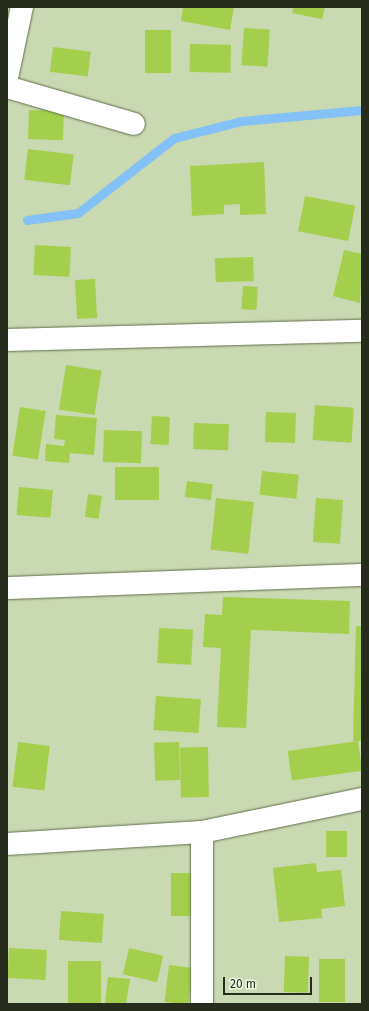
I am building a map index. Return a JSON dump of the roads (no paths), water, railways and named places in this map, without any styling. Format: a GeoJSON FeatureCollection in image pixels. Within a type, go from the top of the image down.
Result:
{"type":"FeatureCollection","features":[{"type":"Feature","properties":{"kind":"street"},"geometry":{"type":"LineString","coordinates":[[7,78],[22,7]]}},
{"type":"Feature","properties":{"kind":"street"},"geometry":{"type":"LineString","coordinates":[[7,87],[134,124]]}},
{"type":"Feature","properties":{"kind":"street"},"geometry":{"type":"LineString","coordinates":[[7,340],[362,331]]}},
{"type":"Feature","properties":{"kind":"street"},"geometry":{"type":"LineString","coordinates":[[7,588],[362,575]]}},
{"type":"Feature","properties":{"kind":"street"},"geometry":{"type":"LineString","coordinates":[[7,844],[202,832],[362,799]]}},
{"type":"Feature","properties":{"kind":"street"},"geometry":{"type":"LineString","coordinates":[[202,832],[202,1004]]}},
{"type":"Feature","properties":{"kind":"waterway"},"geometry":{"type":"LineString","coordinates":[[27,220],[78,213],[174,138],[241,121],[362,110]]}}]}
